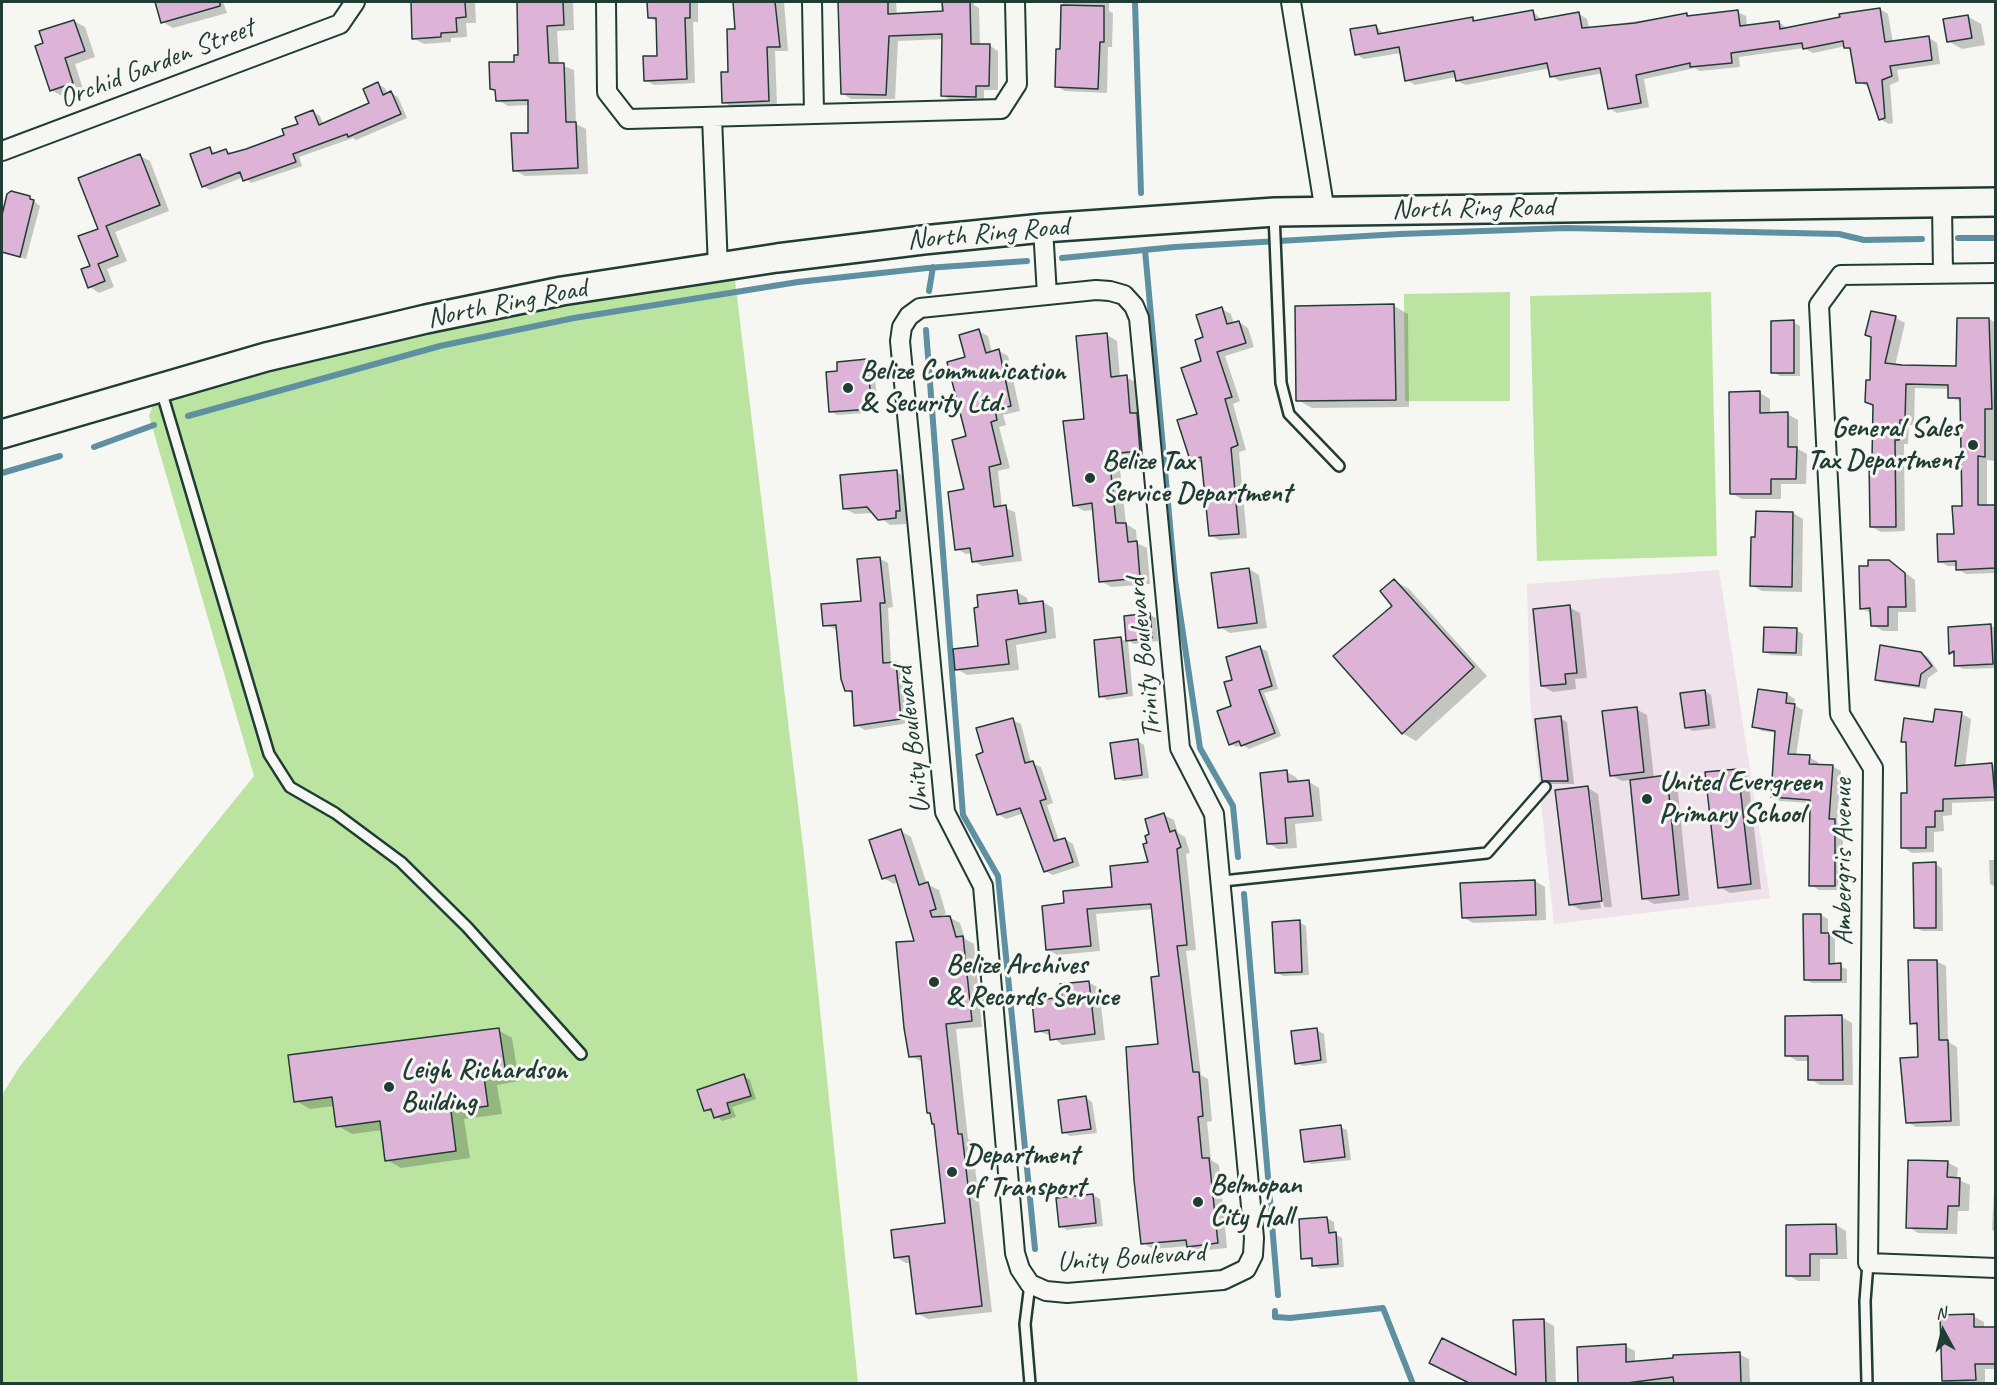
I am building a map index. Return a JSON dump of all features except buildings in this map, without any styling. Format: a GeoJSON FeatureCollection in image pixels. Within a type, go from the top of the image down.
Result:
{"type":"FeatureCollection","features":[{"type":"Feature","properties":{"kind":"main road","name":"North Ring Road"},"geometry":{"type":"LineString","coordinates":[[2,434],[160,386],[266,357],[426,319],[562,291],[777,258],[1043,228],[1275,212],[1995,202]]}},
{"type":"Feature","properties":{"kind":"street","name":"Orchid Garden Street"},"geometry":{"type":"LineString","coordinates":[[2,151],[340,24],[355,2]]}},
{"type":"Feature","properties":{"kind":"street"},"geometry":{"type":"LineString","coordinates":[[606,2],[607,92],[628,119],[1001,109],[1017,84],[1015,2]]}},
{"type":"Feature","properties":{"kind":"street"},"geometry":{"type":"LineString","coordinates":[[812,2],[814,113]]}},
{"type":"Feature","properties":{"kind":"street"},"geometry":{"type":"LineString","coordinates":[[1291,2],[1325,212]]}},
{"type":"Feature","properties":{"kind":"street"},"geometry":{"type":"LineString","coordinates":[[712,117],[718,268]]}},
{"type":"Feature","properties":{"kind":"street"},"geometry":{"type":"LineString","coordinates":[[1942,204],[1943,273],[1995,273]]}},
{"type":"Feature","properties":{"kind":"street"},"geometry":{"type":"LineString","coordinates":[[1043,228],[1047,295]]}},
{"type":"Feature","properties":{"kind":"street","name":"Ambergris Avenue"},"geometry":{"type":"LineString","coordinates":[[1868,1263],[1873,768],[1840,714],[1819,305],[1841,275],[1943,273]]}},
{"type":"Feature","properties":{"kind":"street","name":"Trinity Boulevard"},"geometry":{"type":"LineString","coordinates":[[1047,295],[1110,291],[1124,295],[1134,306],[1139,318],[1180,748],[1214,814],[1223,881],[1254,1238],[1253,1255],[1246,1269]]}},
{"type":"Feature","properties":{"kind":"street","name":"Unity Boulevard"},"geometry":{"type":"LineString","coordinates":[[1047,295],[920,308],[909,316],[902,327],[900,341],[945,812],[983,886],[1015,1253],[1020,1269],[1030,1284],[1046,1291],[1067,1293],[1223,1280],[1246,1269]]}},
{"type":"Feature","properties":{"kind":"street"},"geometry":{"type":"LineString","coordinates":[[1868,1263],[1995,1268]]}},
{"type":"Feature","properties":{"kind":"lane"},"geometry":{"type":"LineString","coordinates":[[1275,212],[1274,242],[1284,394],[1289,414],[1339,466]]}},
{"type":"Feature","properties":{"kind":"lane"},"geometry":{"type":"LineString","coordinates":[[160,386],[269,754],[290,787],[335,813],[401,861],[467,927],[581,1054]]}},
{"type":"Feature","properties":{"kind":"lane"},"geometry":{"type":"LineString","coordinates":[[1223,881],[1487,853],[1545,787]]}},
{"type":"Feature","properties":{"kind":"lane"},"geometry":{"type":"LineString","coordinates":[[1867,1383],[1865,1301],[1868,1263]]}},
{"type":"Feature","properties":{"kind":"lane"},"geometry":{"type":"LineString","coordinates":[[1030,1284],[1025,1324],[1030,1383]]}},
{"type":"Feature","properties":{"kind":"shaded area","name":"United Evergreen Primary School"},"geometry":{"type":"Polygon","coordinates":[[[1719,570],[1770,898],[1554,924],[1530,700],[1527,584],[1719,570]]]}},
{"type":"Feature","properties":{"kind":"green space"},"geometry":{"type":"Polygon","coordinates":[[[718,268],[735,280],[805,863],[858,1383],[2,1383],[2,1095],[20,1066],[254,776],[149,416],[160,386],[718,268]]]}},
{"type":"Feature","properties":{"kind":"green space"},"geometry":{"type":"Polygon","coordinates":[[[1510,292],[1510,401],[1405,401],[1404,294],[1510,292]]]}},
{"type":"Feature","properties":{"kind":"green space"},"geometry":{"type":"Polygon","coordinates":[[[1711,292],[1717,556],[1537,561],[1530,296],[1711,292]]]}},
{"type":"Feature","properties":{"kind":"waterway"},"geometry":{"type":"LineString","coordinates":[[1135,2],[1141,193]]}},
{"type":"Feature","properties":{"kind":"waterway"},"geometry":{"type":"LineString","coordinates":[[1062,258],[1175,247],[1400,234],[1566,228],[1839,234],[1864,240],[1922,239]]}},
{"type":"Feature","properties":{"kind":"waterway"},"geometry":{"type":"LineString","coordinates":[[1958,238],[1996,238]]}},
{"type":"Feature","properties":{"kind":"waterway"},"geometry":{"type":"LineString","coordinates":[[1145,250],[1175,580],[1200,748],[1233,806],[1238,857]]}},
{"type":"Feature","properties":{"kind":"waterway"},"geometry":{"type":"LineString","coordinates":[[188,416],[440,346],[574,318],[798,282],[927,268],[1027,261]]}},
{"type":"Feature","properties":{"kind":"waterway"},"geometry":{"type":"LineString","coordinates":[[929,291],[933,267]]}},
{"type":"Feature","properties":{"kind":"waterway"},"geometry":{"type":"LineString","coordinates":[[926,330],[963,815],[998,876],[1035,1249]]}},
{"type":"Feature","properties":{"kind":"waterway"},"geometry":{"type":"LineString","coordinates":[[94,447],[154,425]]}},
{"type":"Feature","properties":{"kind":"waterway"},"geometry":{"type":"LineString","coordinates":[[2,473],[60,456]]}},
{"type":"Feature","properties":{"kind":"waterway"},"geometry":{"type":"LineString","coordinates":[[1244,894],[1278,1295]]}},
{"type":"Feature","properties":{"kind":"waterway"},"geometry":{"type":"LineString","coordinates":[[1275,1311],[1275,1317],[1290,1318],[1383,1308],[1413,1384]]}},
{"type":"Feature","properties":{"kind":"place","name":"Belize Communication & Security Ltd."},"geometry":{"type":"Point","coordinates":[848,388]}},
{"type":"Feature","properties":{"kind":"place","name":"General Sales Tax Department"},"geometry":{"type":"Point","coordinates":[1973,445]}},
{"type":"Feature","properties":{"kind":"place","name":"Belize Tax Service Department"},"geometry":{"type":"Point","coordinates":[1090,478]}},
{"type":"Feature","properties":{"kind":"place","name":"United Evergreen Primary School"},"geometry":{"type":"Point","coordinates":[1647,799]}},
{"type":"Feature","properties":{"kind":"place","name":"Belize Archives & Records Service"},"geometry":{"type":"Point","coordinates":[934,982]}},
{"type":"Feature","properties":{"kind":"place","name":"Leigh Richardson Building"},"geometry":{"type":"Point","coordinates":[389,1087]}},
{"type":"Feature","properties":{"kind":"place","name":"Department of Transport"},"geometry":{"type":"Point","coordinates":[952,1172]}},
{"type":"Feature","properties":{"kind":"place","name":"Belmopan City Hall"},"geometry":{"type":"Point","coordinates":[1198,1202]}}]}
